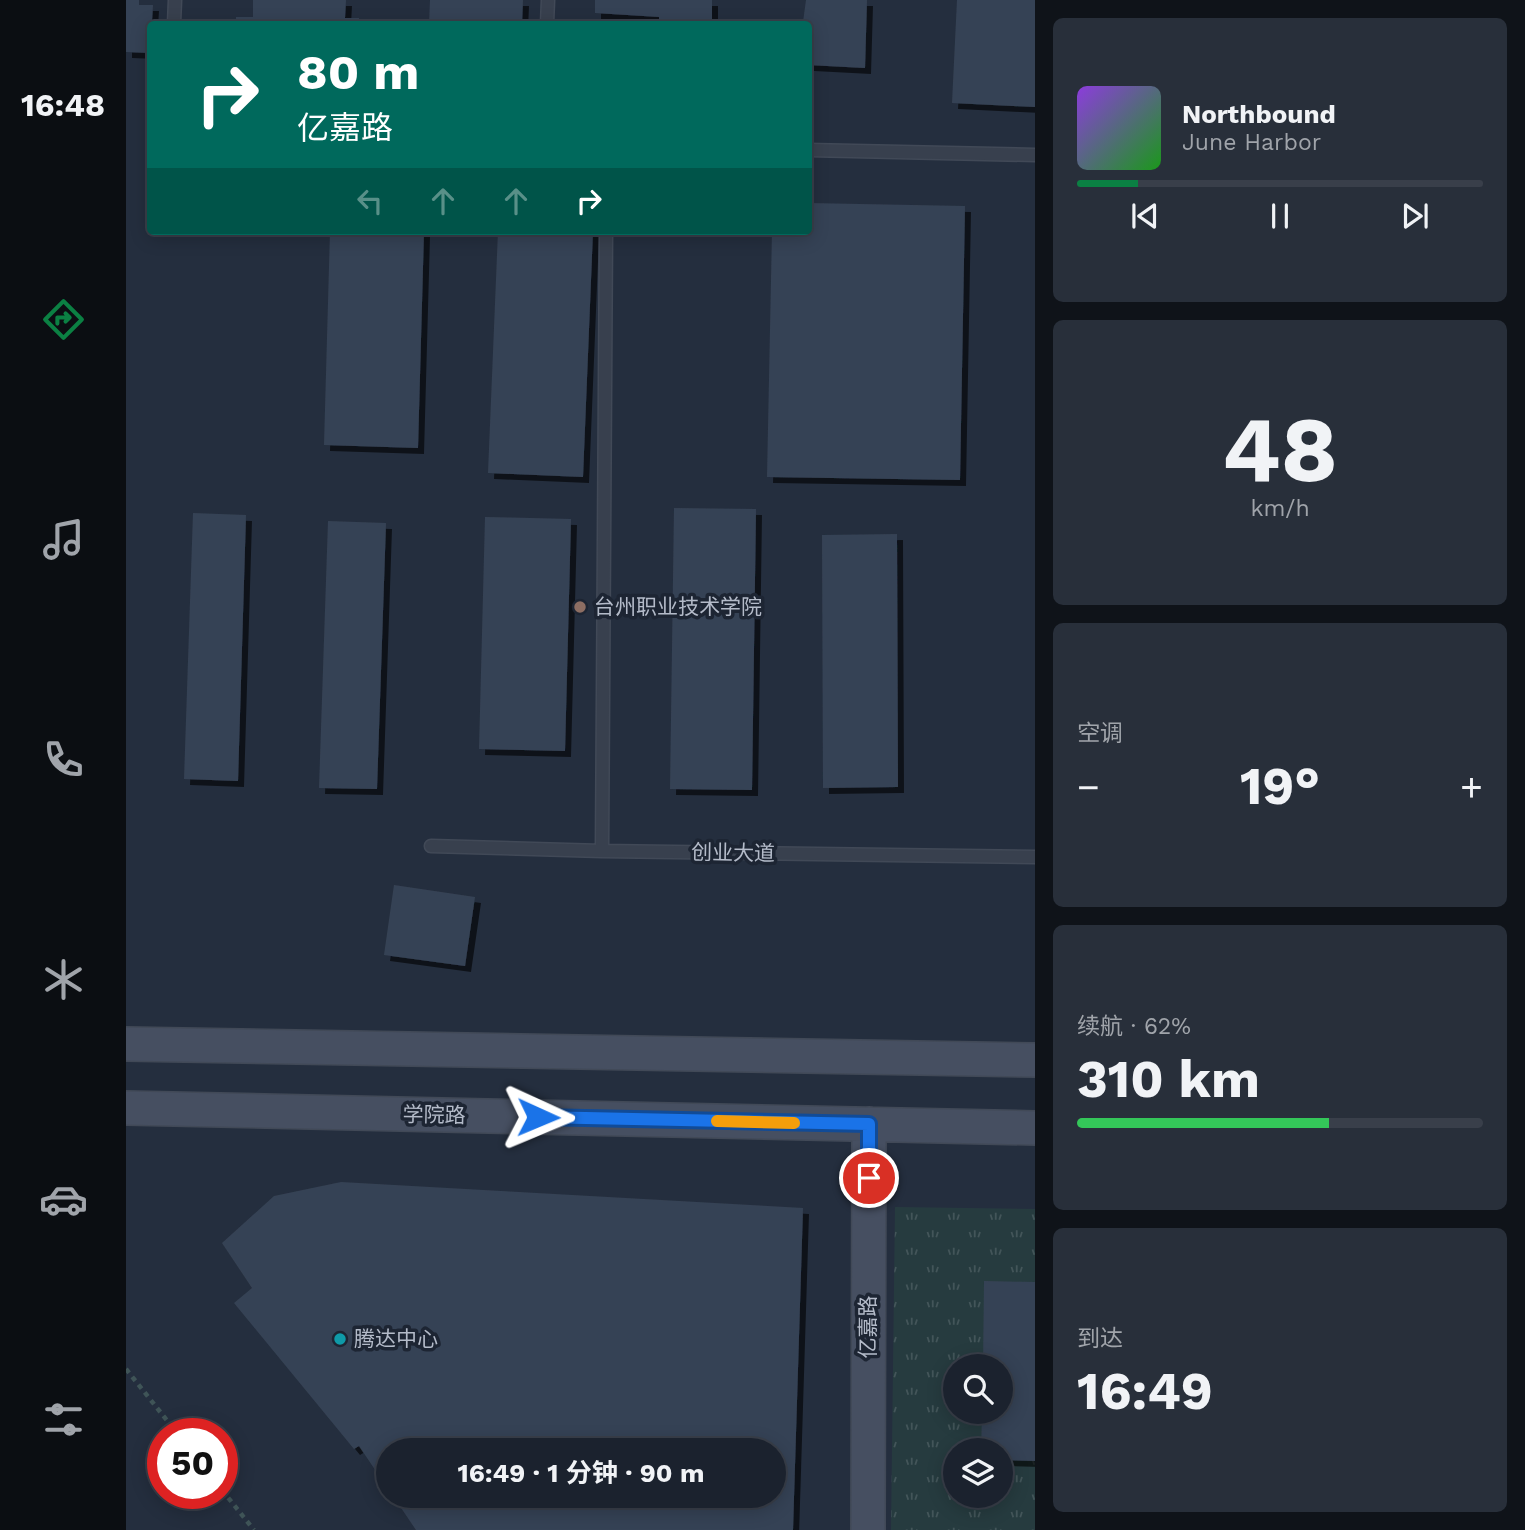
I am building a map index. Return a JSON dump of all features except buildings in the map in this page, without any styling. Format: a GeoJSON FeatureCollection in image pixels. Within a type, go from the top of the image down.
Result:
{"type":"FeatureCollection","features":[{"type":"Feature","properties":{"kind":"main road"},"geometry":{"type":"LineString","coordinates":[[126,1044],[1035,1060]]}},
{"type":"Feature","properties":{"kind":"main road","name":"学院路"},"geometry":{"type":"LineString","coordinates":[[126,1108],[1035,1128]]}},
{"type":"Feature","properties":{"kind":"main road","name":"亿嘉路"},"geometry":{"type":"LineString","coordinates":[[868,1530],[869,1124]]}},
{"type":"Feature","properties":{"kind":"lane"},"geometry":{"type":"LineString","coordinates":[[174,21],[175,0]]}},
{"type":"Feature","properties":{"kind":"lane"},"geometry":{"type":"LineString","coordinates":[[547,21],[548,0]]}},
{"type":"Feature","properties":{"kind":"lane"},"geometry":{"type":"LineString","coordinates":[[812,150],[1035,155]]}},
{"type":"Feature","properties":{"kind":"lane"},"geometry":{"type":"LineString","coordinates":[[602,851],[606,235]]}},
{"type":"Feature","properties":{"kind":"lane","name":"创业大道"},"geometry":{"type":"LineString","coordinates":[[431,846],[1035,857]]}},
{"type":"Feature","properties":{"kind":"path"},"geometry":{"type":"LineString","coordinates":[[126,1369],[165,1418]]}},
{"type":"Feature","properties":{"kind":"path"},"geometry":{"type":"LineString","coordinates":[[237,1509],[254,1530]]}},
{"type":"Feature","properties":{"kind":"green space"},"geometry":{"type":"Polygon","coordinates":[[[895,1207],[1035,1209],[1035,1530],[891,1530],[895,1207]]]}},
{"type":"Feature","properties":{"kind":"slow traffic"},"geometry":{"type":"LineString","coordinates":[[717,1121],[794,1123]]}},
{"type":"Feature","properties":{"kind":"place","name":"台州职业技术学院"},"geometry":{"type":"Point","coordinates":[580,607]}},
{"type":"Feature","properties":{"kind":"place","name":"腾达中心"},"geometry":{"type":"Point","coordinates":[340,1339]}},
{"type":"Feature","properties":{"kind":"route"},"geometry":{"type":"LineString","coordinates":[[538,1117],[869,1124],[869,1178]]}}]}
